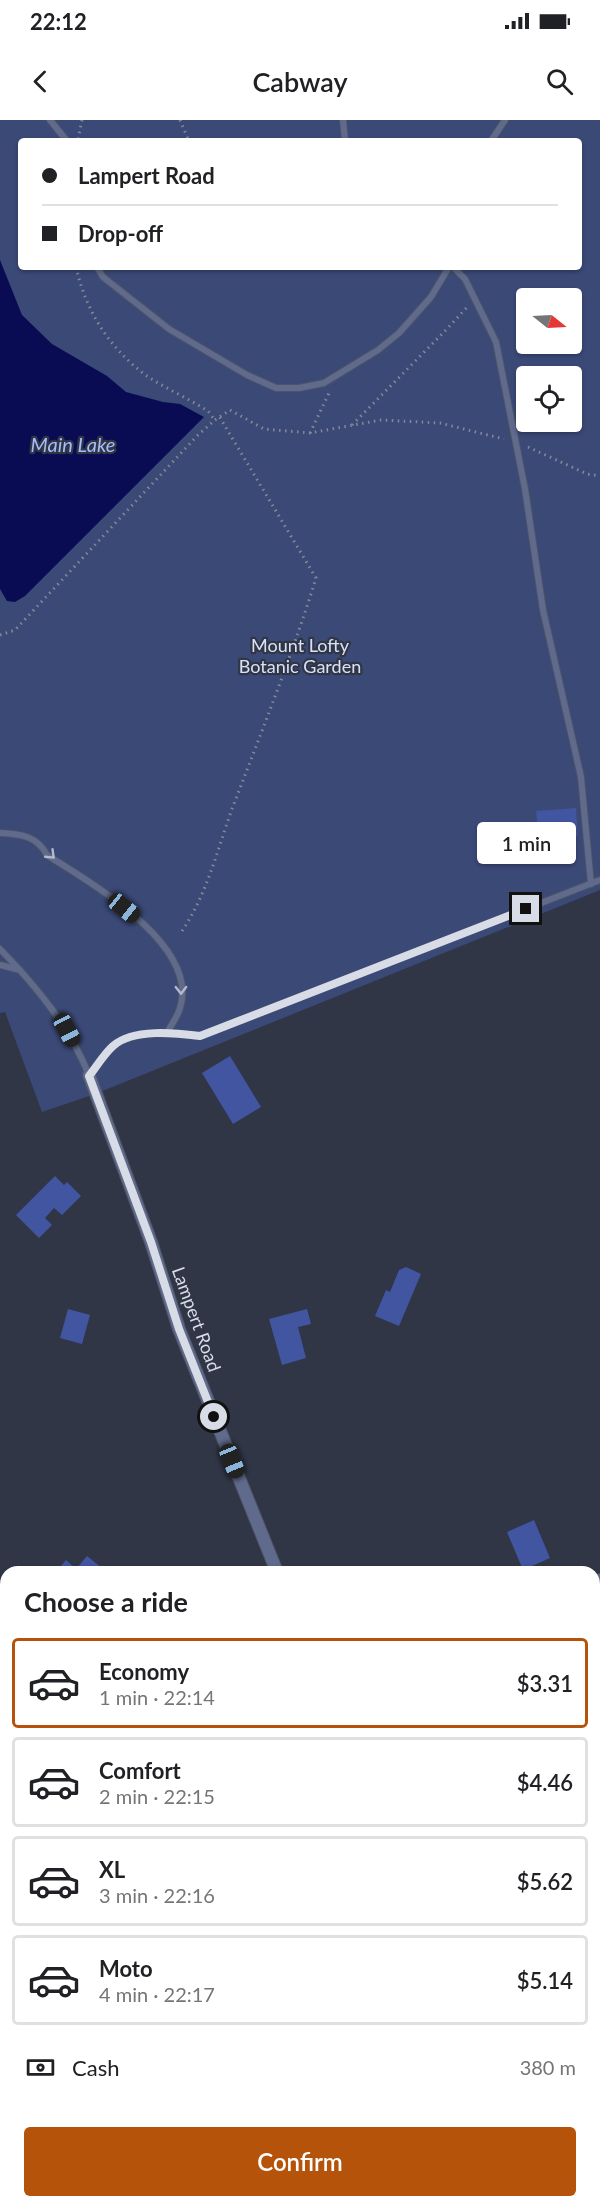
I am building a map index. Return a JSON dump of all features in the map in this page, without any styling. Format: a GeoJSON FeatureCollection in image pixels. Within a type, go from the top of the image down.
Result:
{"type":"FeatureCollection","features":[{"type":"Feature","properties":{"kind":"street","name":"Lampert Road"},"geometry":{"type":"LineString","coordinates":[[89,1076],[151,1242],[179,1329],[275,1566]]}},
{"type":"Feature","properties":{"kind":"lane"},"geometry":{"type":"LineString","coordinates":[[50,120],[65,138]]}},
{"type":"Feature","properties":{"kind":"lane"},"geometry":{"type":"LineString","coordinates":[[343,120],[345,138]]}},
{"type":"Feature","properties":{"kind":"lane"},"geometry":{"type":"LineString","coordinates":[[493,138],[505,120]]}},
{"type":"Feature","properties":{"kind":"lane"},"geometry":{"type":"LineString","coordinates":[[99,270],[103,277],[169,329],[247,375],[276,388],[299,388],[324,383],[378,350],[399,333],[431,297],[449,270]]}},
{"type":"Feature","properties":{"kind":"lane"},"geometry":{"type":"LineString","coordinates":[[454,270],[465,279],[496,342],[525,489],[543,610],[581,777],[591,884]]}},
{"type":"Feature","properties":{"kind":"lane"},"geometry":{"type":"LineString","coordinates":[[0,832],[33,838],[42,846],[47,855],[108,896],[140,921],[162,943],[174,960],[180,975],[182,991],[180,1008],[167,1033]]}},
{"type":"Feature","properties":{"kind":"lane"},"geometry":{"type":"LineString","coordinates":[[0,949],[46,999],[67,1030],[89,1076],[108,1052],[122,1040],[136,1035],[167,1033],[200,1036],[600,880]]}},
{"type":"Feature","properties":{"kind":"lane"},"geometry":{"type":"LineString","coordinates":[[0,965],[20,970]]}},
{"type":"Feature","properties":{"kind":"path"},"geometry":{"type":"LineString","coordinates":[[78,138],[82,120]]}},
{"type":"Feature","properties":{"kind":"path"},"geometry":{"type":"LineString","coordinates":[[180,120],[188,138]]}},
{"type":"Feature","properties":{"kind":"path"},"geometry":{"type":"LineString","coordinates":[[77,270],[94,319],[121,354],[146,375],[208,411],[215,420]]}},
{"type":"Feature","properties":{"kind":"path"},"geometry":{"type":"LineString","coordinates":[[352,425],[474,299]]}},
{"type":"Feature","properties":{"kind":"path"},"geometry":{"type":"LineString","coordinates":[[310,433],[329,393],[346,369]]}},
{"type":"Feature","properties":{"kind":"path"},"geometry":{"type":"LineString","coordinates":[[0,635],[15,630],[215,420],[230,410],[264,429],[310,433],[381,420],[440,423],[515,441],[587,474],[600,476]]}},
{"type":"Feature","properties":{"kind":"path"},"geometry":{"type":"LineString","coordinates":[[182,931],[195,912],[215,864],[230,816],[300,628],[315,578],[219,417]]}},
{"type":"Feature","properties":{"kind":"green space","name":"Mount Lofty Botanic Garden"},"geometry":{"type":"Polygon","coordinates":[[[0,120],[600,120],[600,890],[95,1094],[42,1112],[5,1012],[0,1013],[0,120]]]}},
{"type":"Feature","properties":{"kind":"water","name":"Main Lake"},"geometry":{"type":"Polygon","coordinates":[[[0,260],[22,315],[52,344],[107,376],[126,392],[180,404],[204,417],[25,596],[15,602],[7,601],[0,589],[0,260]]]}},
{"type":"Feature","properties":{"kind":"building"},"geometry":{"type":"Polygon","coordinates":[[[576,808],[578,836],[539,841],[536,811],[576,808]]]}},
{"type":"Feature","properties":{"kind":"building"},"geometry":{"type":"Polygon","coordinates":[[[230,1056],[261,1107],[233,1124],[202,1073],[230,1056]]]}},
{"type":"Feature","properties":{"kind":"building"},"geometry":{"type":"Polygon","coordinates":[[[55,1176],[64,1185],[67,1182],[81,1196],[62,1215],[54,1208],[45,1218],[52,1225],[39,1238],[16,1215],[55,1176]]]}},
{"type":"Feature","properties":{"kind":"building"},"geometry":{"type":"Polygon","coordinates":[[[406,1267],[421,1274],[399,1326],[375,1316],[386,1290],[390,1292],[399,1270],[406,1267]]]}},
{"type":"Feature","properties":{"kind":"building"},"geometry":{"type":"Polygon","coordinates":[[[68,1309],[90,1315],[82,1344],[60,1338],[68,1309]]]}},
{"type":"Feature","properties":{"kind":"building"},"geometry":{"type":"Polygon","coordinates":[[[307,1309],[311,1324],[298,1327],[306,1358],[282,1365],[269,1319],[307,1309]]]}},
{"type":"Feature","properties":{"kind":"building"},"geometry":{"type":"Polygon","coordinates":[[[534,1520],[550,1558],[532,1566],[521,1566],[507,1532],[534,1520]]]}},
{"type":"Feature","properties":{"kind":"building"},"geometry":{"type":"Polygon","coordinates":[[[87,1556],[100,1566],[79,1566],[87,1556]]]}},
{"type":"Feature","properties":{"kind":"building"},"geometry":{"type":"Polygon","coordinates":[[[66,1560],[73,1566],[61,1566],[66,1560]]]}},
{"type":"Feature","properties":{"kind":"route"},"geometry":{"type":"LineString","coordinates":[[214,1417],[179,1329],[151,1242],[89,1076],[114,1045],[129,1037],[167,1033],[200,1036],[526,909]]}}]}
